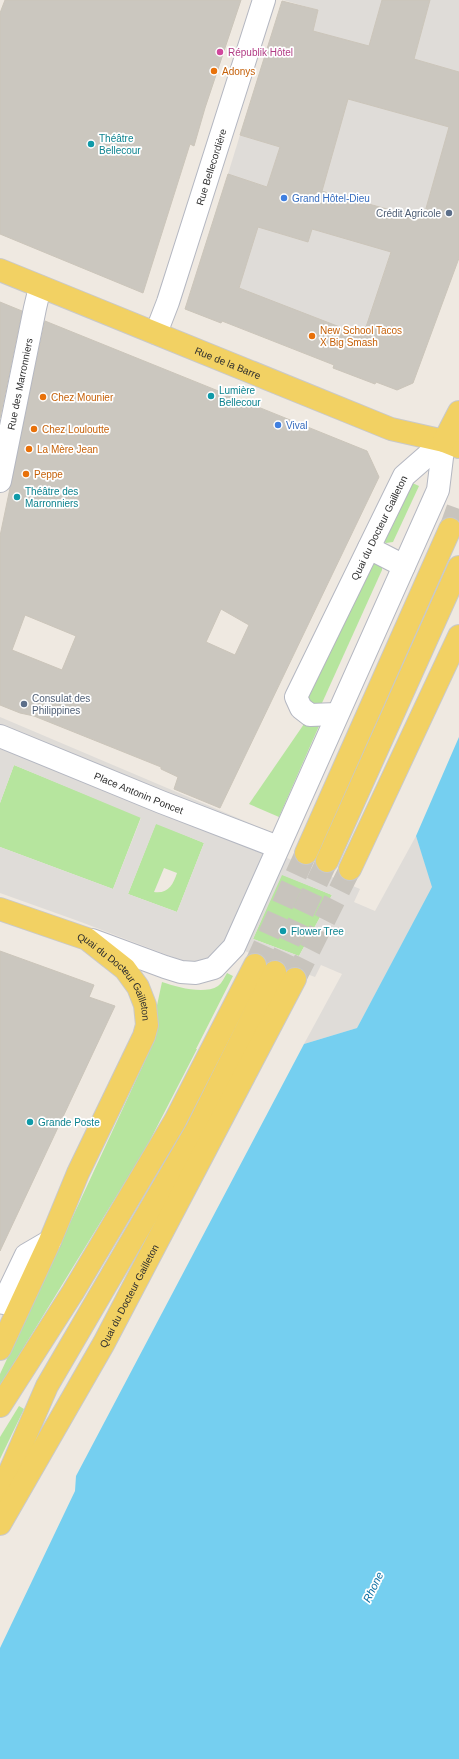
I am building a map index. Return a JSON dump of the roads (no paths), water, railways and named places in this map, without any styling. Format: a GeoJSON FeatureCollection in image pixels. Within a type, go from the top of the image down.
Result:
{"type":"FeatureCollection","features":[{"type":"Feature","properties":{"kind":"main road","name":"Rue de la Barre"},"geometry":{"type":"LineString","coordinates":[[0,270],[391,429],[451,444]]}},
{"type":"Feature","properties":{"kind":"main road"},"geometry":{"type":"LineString","coordinates":[[451,444],[459,412]]}},
{"type":"Feature","properties":{"kind":"main road"},"geometry":{"type":"LineString","coordinates":[[306,853],[450,529]]}},
{"type":"Feature","properties":{"kind":"main road"},"geometry":{"type":"LineString","coordinates":[[327,861],[459,567]]}},
{"type":"Feature","properties":{"kind":"main road"},"geometry":{"type":"LineString","coordinates":[[350,869],[459,636]]}},
{"type":"Feature","properties":{"kind":"main road"},"geometry":{"type":"LineString","coordinates":[[0,909],[87,938]]}},
{"type":"Feature","properties":{"kind":"main road","name":"Quai du Docteur Gailleton"},"geometry":{"type":"LineString","coordinates":[[0,1349],[50,1241],[78,1173],[144,1036],[147,1025],[145,1005],[138,987],[125,969],[87,938]]}},
{"type":"Feature","properties":{"kind":"main road"},"geometry":{"type":"LineString","coordinates":[[0,1406],[73,1292],[175,1121],[255,965]]}},
{"type":"Feature","properties":{"kind":"main road","name":"Quai du Docteur Gailleton"},"geometry":{"type":"LineString","coordinates":[[0,1494],[47,1386],[285,975],[104,1343],[0,1524]]}},
{"type":"Feature","properties":{"kind":"street","name":"Rue Bellecordière"},"geometry":{"type":"LineString","coordinates":[[156,333],[166,307],[264,0]]}},
{"type":"Feature","properties":{"kind":"street","name":"Rue des Marronniers"},"geometry":{"type":"LineString","coordinates":[[0,481],[34,308],[40,286]]}},
{"type":"Feature","properties":{"kind":"street","name":"Quai du Docteur Gailleton"},"geometry":{"type":"LineString","coordinates":[[337,714],[310,715],[301,708],[296,697],[404,476],[451,444]]}},
{"type":"Feature","properties":{"kind":"street","name":"Quai du Docteur Gailleton"},"geometry":{"type":"LineString","coordinates":[[87,938],[181,972],[196,973],[214,968],[227,955],[237,941],[438,490],[451,444]]}},
{"type":"Feature","properties":{"kind":"street"},"geometry":{"type":"LineString","coordinates":[[369,548],[404,566]]}},
{"type":"Feature","properties":{"kind":"street","name":"Place Antonin Poncet"},"geometry":{"type":"LineString","coordinates":[[0,736],[161,802],[278,847]]}},
{"type":"Feature","properties":{"kind":"street"},"geometry":{"type":"LineString","coordinates":[[0,1302],[3,1303],[26,1255],[50,1241]]}},
{"type":"Feature","properties":{"kind":"water","name":"Rhone"},"geometry":{"type":"Polygon","coordinates":[[[459,737],[459,1759],[0,1759],[0,1648],[75,1491],[76,1476],[304,1044],[357,1028],[432,887],[416,836],[459,737]]]}},
{"type":"Feature","properties":{"kind":"tunnel"},"geometry":{"type":"LineString","coordinates":[[450,529],[459,504]]}},
{"type":"Feature","properties":{"kind":"tunnel"},"geometry":{"type":"LineString","coordinates":[[255,965],[306,853]]}},
{"type":"Feature","properties":{"kind":"tunnel"},"geometry":{"type":"LineString","coordinates":[[275,972],[327,861]]}},
{"type":"Feature","properties":{"kind":"tunnel"},"geometry":{"type":"LineString","coordinates":[[295,979],[350,869]]}},
{"type":"Feature","properties":{"kind":"place","name":"Républik Hôtel"},"geometry":{"type":"Point","coordinates":[220,52]}},
{"type":"Feature","properties":{"kind":"place","name":"Adonys"},"geometry":{"type":"Point","coordinates":[214,71]}},
{"type":"Feature","properties":{"kind":"place","name":"Théâtre Bellecour"},"geometry":{"type":"Point","coordinates":[91,144]}},
{"type":"Feature","properties":{"kind":"place","name":"Grand Hôtel-Dieu"},"geometry":{"type":"Point","coordinates":[284,198]}},
{"type":"Feature","properties":{"kind":"place","name":"Crédit Agricole"},"geometry":{"type":"Point","coordinates":[449,213]}},
{"type":"Feature","properties":{"kind":"place","name":"New School Tacos X Big Smash"},"geometry":{"type":"Point","coordinates":[312,336]}},
{"type":"Feature","properties":{"kind":"place","name":"Lumière Bellecour"},"geometry":{"type":"Point","coordinates":[211,396]}},
{"type":"Feature","properties":{"kind":"place","name":"Chez Mounier"},"geometry":{"type":"Point","coordinates":[43,397]}},
{"type":"Feature","properties":{"kind":"place","name":"Vival"},"geometry":{"type":"Point","coordinates":[278,425]}},
{"type":"Feature","properties":{"kind":"place","name":"Chez Louloutte"},"geometry":{"type":"Point","coordinates":[34,429]}},
{"type":"Feature","properties":{"kind":"place","name":"La Mère Jean"},"geometry":{"type":"Point","coordinates":[29,449]}},
{"type":"Feature","properties":{"kind":"place","name":"Peppe"},"geometry":{"type":"Point","coordinates":[26,474]}},
{"type":"Feature","properties":{"kind":"place","name":"Théâtre des Marronniers"},"geometry":{"type":"Point","coordinates":[17,497]}},
{"type":"Feature","properties":{"kind":"place","name":"Consulat des Philippines"},"geometry":{"type":"Point","coordinates":[24,704]}},
{"type":"Feature","properties":{"kind":"place","name":"Flower Tree"},"geometry":{"type":"Point","coordinates":[283,931]}},
{"type":"Feature","properties":{"kind":"place","name":"Grande Poste"},"geometry":{"type":"Point","coordinates":[30,1122]}}]}
